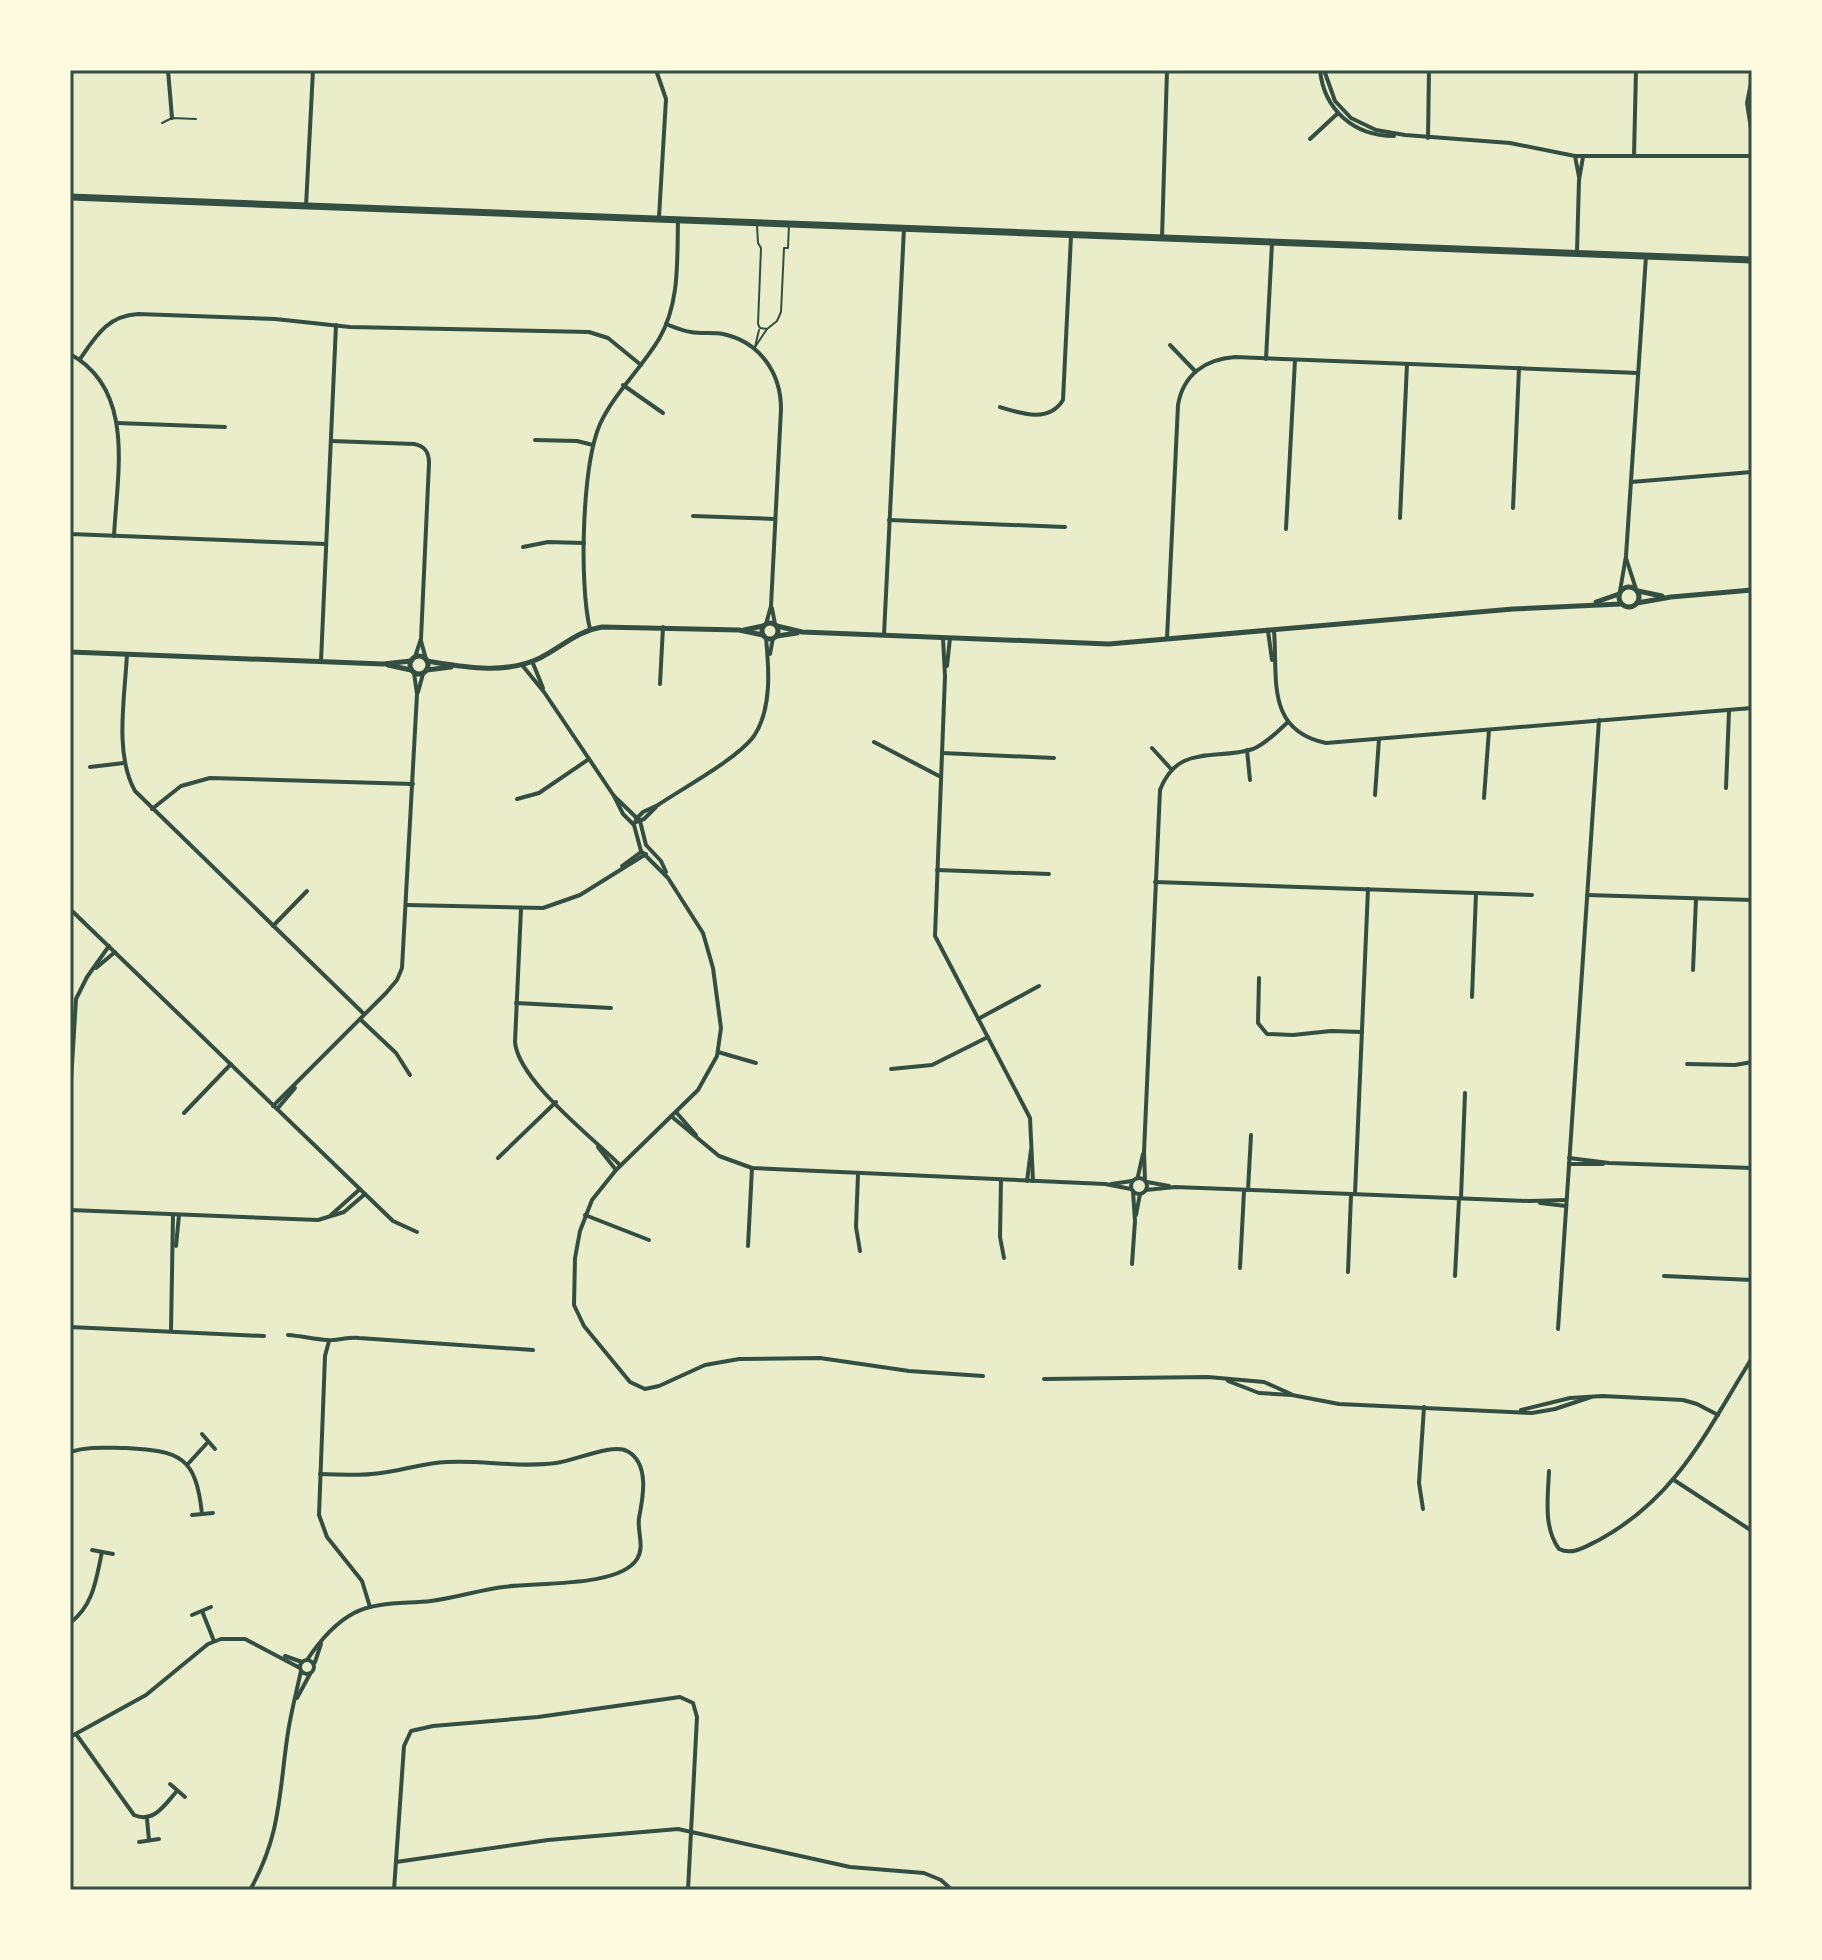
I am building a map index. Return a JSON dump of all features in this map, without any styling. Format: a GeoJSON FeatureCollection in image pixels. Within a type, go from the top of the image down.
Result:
{"type":"FeatureCollection","features":[{"type":"Feature","properties":{"kind":"main road"},"geometry":{"type":"LineString","coordinates":[[70,197],[1752,260]]}},
{"type":"Feature","properties":{"kind":"street"},"geometry":{"type":"LineString","coordinates":[[168,70],[172,118]]}},
{"type":"Feature","properties":{"kind":"street"},"geometry":{"type":"LineString","coordinates":[[306,206],[313,70]]}},
{"type":"Feature","properties":{"kind":"street"},"geometry":{"type":"LineString","coordinates":[[656,70],[666,99],[659,219]]}},
{"type":"Feature","properties":{"kind":"street"},"geometry":{"type":"LineString","coordinates":[[1162,238],[1167,70]]}},
{"type":"Feature","properties":{"kind":"street"},"geometry":{"type":"LineString","coordinates":[[1322,70],[1326,96],[1340,112],[1366,126],[1405,135],[1510,143],[1575,156],[1752,156]]}},
{"type":"Feature","properties":{"kind":"street"},"geometry":{"type":"LineString","coordinates":[[1428,138],[1429,70]]}},
{"type":"Feature","properties":{"kind":"street"},"geometry":{"type":"LineString","coordinates":[[1634,156],[1636,70]]}},
{"type":"Feature","properties":{"kind":"street"},"geometry":{"type":"LineString","coordinates":[[1752,78],[1747,103],[1752,135]]}},
{"type":"Feature","properties":{"kind":"street"},"geometry":{"type":"LineString","coordinates":[[1310,139],[1340,112]]}},
{"type":"Feature","properties":{"kind":"street"},"geometry":{"type":"LineString","coordinates":[[1575,156],[1579,180]]}},
{"type":"Feature","properties":{"kind":"street"},"geometry":{"type":"LineString","coordinates":[[1577,254],[1579,180],[1584,156]]}},
{"type":"Feature","properties":{"kind":"street"},"geometry":{"type":"LineString","coordinates":[[590,629],[584,602],[588,480],[593,445],[605,414],[666,324],[675,292],[678,220]]}},
{"type":"Feature","properties":{"kind":"street"},"geometry":{"type":"LineString","coordinates":[[884,635],[904,228]]}},
{"type":"Feature","properties":{"kind":"street"},"geometry":{"type":"LineString","coordinates":[[1000,407],[1024,414],[1043,414],[1055,410],[1063,400],[1071,235]]}},
{"type":"Feature","properties":{"kind":"street"},"geometry":{"type":"LineString","coordinates":[[1266,359],[1272,243]]}},
{"type":"Feature","properties":{"kind":"street"},"geometry":{"type":"LineString","coordinates":[[1621,604],[1619,592],[1626,556],[1646,256]]}},
{"type":"Feature","properties":{"kind":"street"},"geometry":{"type":"LineString","coordinates":[[80,359],[108,323],[129,315],[275,319],[473,331],[589,332],[608,338],[641,365]]}},
{"type":"Feature","properties":{"kind":"street"},"geometry":{"type":"LineString","coordinates":[[633,823],[738,752],[753,737],[765,706],[770,637],[776,625],[771,606],[780,391],[773,370],[754,348],[730,336],[692,333],[666,324]]}},
{"type":"Feature","properties":{"kind":"street"},"geometry":{"type":"LineString","coordinates":[[321,661],[336,325]]}},
{"type":"Feature","properties":{"kind":"street"},"geometry":{"type":"LineString","coordinates":[[1170,345],[1195,371]]}},
{"type":"Feature","properties":{"kind":"street"},"geometry":{"type":"LineString","coordinates":[[70,354],[91,369],[107,391],[117,423],[114,536]]}},
{"type":"Feature","properties":{"kind":"street"},"geometry":{"type":"LineString","coordinates":[[1167,639],[1178,405],[1183,387],[1205,364],[1225,358],[1638,373]]}},
{"type":"Feature","properties":{"kind":"street"},"geometry":{"type":"LineString","coordinates":[[1286,529],[1295,360]]}},
{"type":"Feature","properties":{"kind":"street"},"geometry":{"type":"LineString","coordinates":[[1400,518],[1407,363]]}},
{"type":"Feature","properties":{"kind":"street"},"geometry":{"type":"LineString","coordinates":[[1513,508],[1519,368]]}},
{"type":"Feature","properties":{"kind":"street"},"geometry":{"type":"LineString","coordinates":[[623,385],[663,413]]}},
{"type":"Feature","properties":{"kind":"street"},"geometry":{"type":"LineString","coordinates":[[117,423],[225,427]]}},
{"type":"Feature","properties":{"kind":"street"},"geometry":{"type":"LineString","coordinates":[[535,440],[577,441],[593,445]]}},
{"type":"Feature","properties":{"kind":"street"},"geometry":{"type":"LineString","coordinates":[[331,441],[414,444],[426,449],[429,463],[421,639],[426,660],[417,694]]}},
{"type":"Feature","properties":{"kind":"street"},"geometry":{"type":"LineString","coordinates":[[1631,482],[1752,472]]}},
{"type":"Feature","properties":{"kind":"street"},"geometry":{"type":"LineString","coordinates":[[693,516],[775,519]]}},
{"type":"Feature","properties":{"kind":"street"},"geometry":{"type":"LineString","coordinates":[[889,520],[1065,527]]}},
{"type":"Feature","properties":{"kind":"street"},"geometry":{"type":"LineString","coordinates":[[70,534],[326,544]]}},
{"type":"Feature","properties":{"kind":"street"},"geometry":{"type":"LineString","coordinates":[[523,547],[548,542],[585,543]]}},
{"type":"Feature","properties":{"kind":"street"},"geometry":{"type":"LineString","coordinates":[[1626,556],[1637,590],[1637,603]]}},
{"type":"Feature","properties":{"kind":"street"},"geometry":{"type":"LineString","coordinates":[[1591,603],[1626,587],[1671,597]]}},
{"type":"Feature","properties":{"kind":"street"},"geometry":{"type":"LineString","coordinates":[[70,652],[383,664],[413,659],[502,668],[532,661],[590,629],[615,626],[739,630],[770,637],[802,632],[1109,644],[1591,603],[1629,607],[1671,597],[1752,590]]}},
{"type":"Feature","properties":{"kind":"street"},"geometry":{"type":"LineString","coordinates":[[770,637],[764,625],[771,606]]}},
{"type":"Feature","properties":{"kind":"street"},"geometry":{"type":"LineString","coordinates":[[739,630],[776,625],[802,632]]}},
{"type":"Feature","properties":{"kind":"street"},"geometry":{"type":"LineString","coordinates":[[660,684],[663,627]]}},
{"type":"Feature","properties":{"kind":"street"},"geometry":{"type":"LineString","coordinates":[[1271,631],[1278,699],[1288,722],[1303,735],[1326,743],[1752,708]]}},
{"type":"Feature","properties":{"kind":"street"},"geometry":{"type":"LineString","coordinates":[[946,638],[935,936],[1032,1124],[1030,1181]]}},
{"type":"Feature","properties":{"kind":"street"},"geometry":{"type":"LineString","coordinates":[[275,1107],[400,974],[405,952],[417,694],[412,672],[413,659],[421,639]]}},
{"type":"Feature","properties":{"kind":"street"},"geometry":{"type":"LineString","coordinates":[[127,654],[124,763],[135,791],[362,1016],[396,1053],[410,1075]]}},
{"type":"Feature","properties":{"kind":"street"},"geometry":{"type":"LineString","coordinates":[[532,661],[544,692]]}},
{"type":"Feature","properties":{"kind":"street"},"geometry":{"type":"LineString","coordinates":[[383,664],[412,672],[460,666]]}},
{"type":"Feature","properties":{"kind":"street"},"geometry":{"type":"LineString","coordinates":[[522,665],[544,692],[623,814],[633,823],[645,852],[661,861],[668,878],[699,923],[708,944],[721,1009],[718,1052],[705,1082],[616,1170],[599,1190],[585,1215],[575,1258],[574,1305],[584,1326],[635,1386],[654,1388],[705,1365],[750,1358],[827,1358],[895,1369],[983,1376]]}},
{"type":"Feature","properties":{"kind":"street"},"geometry":{"type":"LineString","coordinates":[[1726,788],[1729,710]]}},
{"type":"Feature","properties":{"kind":"street"},"geometry":{"type":"LineString","coordinates":[[1558,1329],[1599,720]]}},
{"type":"Feature","properties":{"kind":"street"},"geometry":{"type":"LineString","coordinates":[[1146,1190],[1144,1152],[1155,882],[1159,799],[1163,783],[1173,770],[1193,756],[1247,750],[1261,744],[1288,722]]}},
{"type":"Feature","properties":{"kind":"street"},"geometry":{"type":"LineString","coordinates":[[1484,798],[1489,730]]}},
{"type":"Feature","properties":{"kind":"street"},"geometry":{"type":"LineString","coordinates":[[1375,795],[1379,739]]}},
{"type":"Feature","properties":{"kind":"street"},"geometry":{"type":"LineString","coordinates":[[874,742],[941,777]]}},
{"type":"Feature","properties":{"kind":"street"},"geometry":{"type":"LineString","coordinates":[[1152,748],[1173,770]]}},
{"type":"Feature","properties":{"kind":"street"},"geometry":{"type":"LineString","coordinates":[[1247,750],[1250,780]]}},
{"type":"Feature","properties":{"kind":"street"},"geometry":{"type":"LineString","coordinates":[[942,753],[1054,758]]}},
{"type":"Feature","properties":{"kind":"street"},"geometry":{"type":"LineString","coordinates":[[517,799],[539,793],[589,759]]}},
{"type":"Feature","properties":{"kind":"street"},"geometry":{"type":"LineString","coordinates":[[90,767],[124,763]]}},
{"type":"Feature","properties":{"kind":"street"},"geometry":{"type":"LineString","coordinates":[[152,809],[181,786],[210,778],[413,784]]}},
{"type":"Feature","properties":{"kind":"street"},"geometry":{"type":"LineString","coordinates":[[614,796],[639,819],[645,852]]}},
{"type":"Feature","properties":{"kind":"street"},"geometry":{"type":"LineString","coordinates":[[407,905],[543,908],[568,901],[645,852]]}},
{"type":"Feature","properties":{"kind":"street"},"geometry":{"type":"LineString","coordinates":[[937,870],[1049,874]]}},
{"type":"Feature","properties":{"kind":"street"},"geometry":{"type":"LineString","coordinates":[[1155,882],[1532,895]]}},
{"type":"Feature","properties":{"kind":"street"},"geometry":{"type":"LineString","coordinates":[[1348,1272],[1368,889]]}},
{"type":"Feature","properties":{"kind":"street"},"geometry":{"type":"LineString","coordinates":[[273,926],[307,891]]}},
{"type":"Feature","properties":{"kind":"street"},"geometry":{"type":"LineString","coordinates":[[1472,997],[1476,893]]}},
{"type":"Feature","properties":{"kind":"street"},"geometry":{"type":"LineString","coordinates":[[1587,895],[1752,900]]}},
{"type":"Feature","properties":{"kind":"street"},"geometry":{"type":"LineString","coordinates":[[1693,970],[1696,899]]}},
{"type":"Feature","properties":{"kind":"street"},"geometry":{"type":"LineString","coordinates":[[70,909],[393,1221],[417,1232]]}},
{"type":"Feature","properties":{"kind":"street"},"geometry":{"type":"LineString","coordinates":[[521,909],[515,1042],[518,1057],[525,1070],[594,1142],[616,1170]]}},
{"type":"Feature","properties":{"kind":"street"},"geometry":{"type":"LineString","coordinates":[[70,1098],[74,1008],[80,989],[109,946]]}},
{"type":"Feature","properties":{"kind":"street"},"geometry":{"type":"LineString","coordinates":[[91,972],[115,952]]}},
{"type":"Feature","properties":{"kind":"street"},"geometry":{"type":"LineString","coordinates":[[1259,978],[1258,1023],[1267,1034],[1362,1032]]}},
{"type":"Feature","properties":{"kind":"street"},"geometry":{"type":"LineString","coordinates":[[978,1019],[1039,986]]}},
{"type":"Feature","properties":{"kind":"street"},"geometry":{"type":"LineString","coordinates":[[516,1003],[611,1008]]}},
{"type":"Feature","properties":{"kind":"street"},"geometry":{"type":"LineString","coordinates":[[891,1069],[932,1065],[988,1037]]}},
{"type":"Feature","properties":{"kind":"street"},"geometry":{"type":"LineString","coordinates":[[718,1052],[756,1063]]}},
{"type":"Feature","properties":{"kind":"street"},"geometry":{"type":"LineString","coordinates":[[1687,1064],[1735,1065],[1752,1062]]}},
{"type":"Feature","properties":{"kind":"street"},"geometry":{"type":"LineString","coordinates":[[184,1113],[231,1064]]}},
{"type":"Feature","properties":{"kind":"street"},"geometry":{"type":"LineString","coordinates":[[1455,1276],[1465,1093]]}},
{"type":"Feature","properties":{"kind":"street"},"geometry":{"type":"LineString","coordinates":[[498,1158],[556,1102]]}},
{"type":"Feature","properties":{"kind":"street"},"geometry":{"type":"LineString","coordinates":[[676,1112],[702,1143]]}},
{"type":"Feature","properties":{"kind":"street"},"geometry":{"type":"LineString","coordinates":[[671,1116],[727,1160],[752,1168],[1105,1184],[1132,1181],[1138,1177],[1144,1152]]}},
{"type":"Feature","properties":{"kind":"street"},"geometry":{"type":"LineString","coordinates":[[1240,1268],[1251,1135]]}},
{"type":"Feature","properties":{"kind":"street"},"geometry":{"type":"LineString","coordinates":[[594,1142],[621,1165]]}},
{"type":"Feature","properties":{"kind":"street"},"geometry":{"type":"LineString","coordinates":[[1569,1161],[1752,1168]]}},
{"type":"Feature","properties":{"kind":"street"},"geometry":{"type":"LineString","coordinates":[[748,1246],[752,1168]]}},
{"type":"Feature","properties":{"kind":"street"},"geometry":{"type":"LineString","coordinates":[[858,1173],[856,1227],[860,1251]]}},
{"type":"Feature","properties":{"kind":"street"},"geometry":{"type":"LineString","coordinates":[[1138,1177],[1175,1187]]}},
{"type":"Feature","properties":{"kind":"street"},"geometry":{"type":"LineString","coordinates":[[1001,1180],[1000,1237],[1004,1258]]}},
{"type":"Feature","properties":{"kind":"street"},"geometry":{"type":"LineString","coordinates":[[1132,1181],[1135,1221]]}},
{"type":"Feature","properties":{"kind":"street"},"geometry":{"type":"LineString","coordinates":[[1105,1184],[1140,1194]]}},
{"type":"Feature","properties":{"kind":"street"},"geometry":{"type":"LineString","coordinates":[[1132,1264],[1140,1194],[1146,1190],[1175,1187],[1566,1203]]}},
{"type":"Feature","properties":{"kind":"street"},"geometry":{"type":"LineString","coordinates":[[70,1210],[325,1218],[344,1212],[363,1191]]}},
{"type":"Feature","properties":{"kind":"street"},"geometry":{"type":"LineString","coordinates":[[171,1331],[176,1215]]}},
{"type":"Feature","properties":{"kind":"street"},"geometry":{"type":"LineString","coordinates":[[585,1215],[649,1240]]}},
{"type":"Feature","properties":{"kind":"street"},"geometry":{"type":"LineString","coordinates":[[1664,1276],[1752,1280]]}},
{"type":"Feature","properties":{"kind":"street"},"geometry":{"type":"LineString","coordinates":[[70,1327],[264,1336]]}},
{"type":"Feature","properties":{"kind":"street"},"geometry":{"type":"LineString","coordinates":[[288,1335],[329,1341],[350,1337],[533,1350]]}},
{"type":"Feature","properties":{"kind":"street"},"geometry":{"type":"LineString","coordinates":[[329,1341],[325,1356],[319,1515],[323,1531],[362,1581],[370,1607]]}},
{"type":"Feature","properties":{"kind":"street"},"geometry":{"type":"LineString","coordinates":[[1549,1471],[1548,1520],[1552,1538],[1559,1549],[1572,1552],[1609,1534],[1643,1511],[1674,1480],[1693,1456],[1752,1358]]}},
{"type":"Feature","properties":{"kind":"street"},"geometry":{"type":"LineString","coordinates":[[1044,1379],[1194,1377],[1264,1382],[1292,1395]]}},
{"type":"Feature","properties":{"kind":"street"},"geometry":{"type":"LineString","coordinates":[[1228,1381],[1259,1393],[1292,1395],[1339,1404],[1519,1411],[1570,1398],[1591,1397],[1683,1400],[1718,1415]]}},
{"type":"Feature","properties":{"kind":"street"},"geometry":{"type":"LineString","coordinates":[[1423,1509],[1419,1483],[1424,1407]]}},
{"type":"Feature","properties":{"kind":"street"},"geometry":{"type":"LineString","coordinates":[[202,1434],[215,1449]]}},
{"type":"Feature","properties":{"kind":"street"},"geometry":{"type":"LineString","coordinates":[[187,1465],[208,1442]]}},
{"type":"Feature","properties":{"kind":"street"},"geometry":{"type":"LineString","coordinates":[[70,1452],[99,1447],[152,1449],[172,1454],[187,1465],[198,1484],[202,1514]]}},
{"type":"Feature","properties":{"kind":"street"},"geometry":{"type":"LineString","coordinates":[[250,1890],[268,1852],[277,1820],[286,1741],[303,1665],[343,1620],[370,1607],[430,1601],[510,1586],[594,1580],[629,1567],[637,1559],[640,1548],[643,1487],[639,1465],[632,1455],[618,1448],[546,1464],[444,1462],[378,1474],[320,1474]]}},
{"type":"Feature","properties":{"kind":"street"},"geometry":{"type":"LineString","coordinates":[[1674,1480],[1752,1531]]}},
{"type":"Feature","properties":{"kind":"street"},"geometry":{"type":"LineString","coordinates":[[192,1515],[213,1513]]}},
{"type":"Feature","properties":{"kind":"street"},"geometry":{"type":"LineString","coordinates":[[92,1550],[113,1554]]}},
{"type":"Feature","properties":{"kind":"street"},"geometry":{"type":"LineString","coordinates":[[70,1623],[91,1598],[102,1552]]}},
{"type":"Feature","properties":{"kind":"street"},"geometry":{"type":"LineString","coordinates":[[192,1615],[211,1607]]}},
{"type":"Feature","properties":{"kind":"street"},"geometry":{"type":"LineString","coordinates":[[202,1611],[214,1641]]}},
{"type":"Feature","properties":{"kind":"street"},"geometry":{"type":"LineString","coordinates":[[177,1791],[147,1819],[138,1817],[128,1810],[73,1735],[146,1695],[214,1641],[239,1637],[303,1665],[310,1674]]}},
{"type":"Feature","properties":{"kind":"street"},"geometry":{"type":"LineString","coordinates":[[294,1704],[315,1669],[322,1642]]}},
{"type":"Feature","properties":{"kind":"street"},"geometry":{"type":"LineString","coordinates":[[303,1665],[314,1664]]}},
{"type":"Feature","properties":{"kind":"street"},"geometry":{"type":"LineString","coordinates":[[394,1890],[404,1746],[411,1731],[684,1697],[693,1703],[697,1717],[688,1890]]}},
{"type":"Feature","properties":{"kind":"street"},"geometry":{"type":"LineString","coordinates":[[170,1784],[185,1797]]}},
{"type":"Feature","properties":{"kind":"street"},"geometry":{"type":"LineString","coordinates":[[147,1819],[149,1840]]}},
{"type":"Feature","properties":{"kind":"street"},"geometry":{"type":"LineString","coordinates":[[396,1862],[548,1840],[668,1829],[691,1831],[850,1867],[924,1873],[941,1880],[952,1890]]}},
{"type":"Feature","properties":{"kind":"street"},"geometry":{"type":"LineString","coordinates":[[139,1842],[159,1839]]}},
{"type":"Feature","properties":{"kind":"lane"},"geometry":{"type":"LineString","coordinates":[[162,123],[172,118],[196,119]]}},
{"type":"Feature","properties":{"kind":"lane"},"geometry":{"type":"LineString","coordinates":[[754,348],[760,328],[757,321],[761,248],[757,223]]}},
{"type":"Feature","properties":{"kind":"lane"},"geometry":{"type":"LineString","coordinates":[[754,348],[781,312],[784,248],[788,248],[789,224]]}},
{"type":"Feature","properties":{"kind":"lane"},"geometry":{"type":"LineString","coordinates":[[760,328],[767,329]]}}]}
